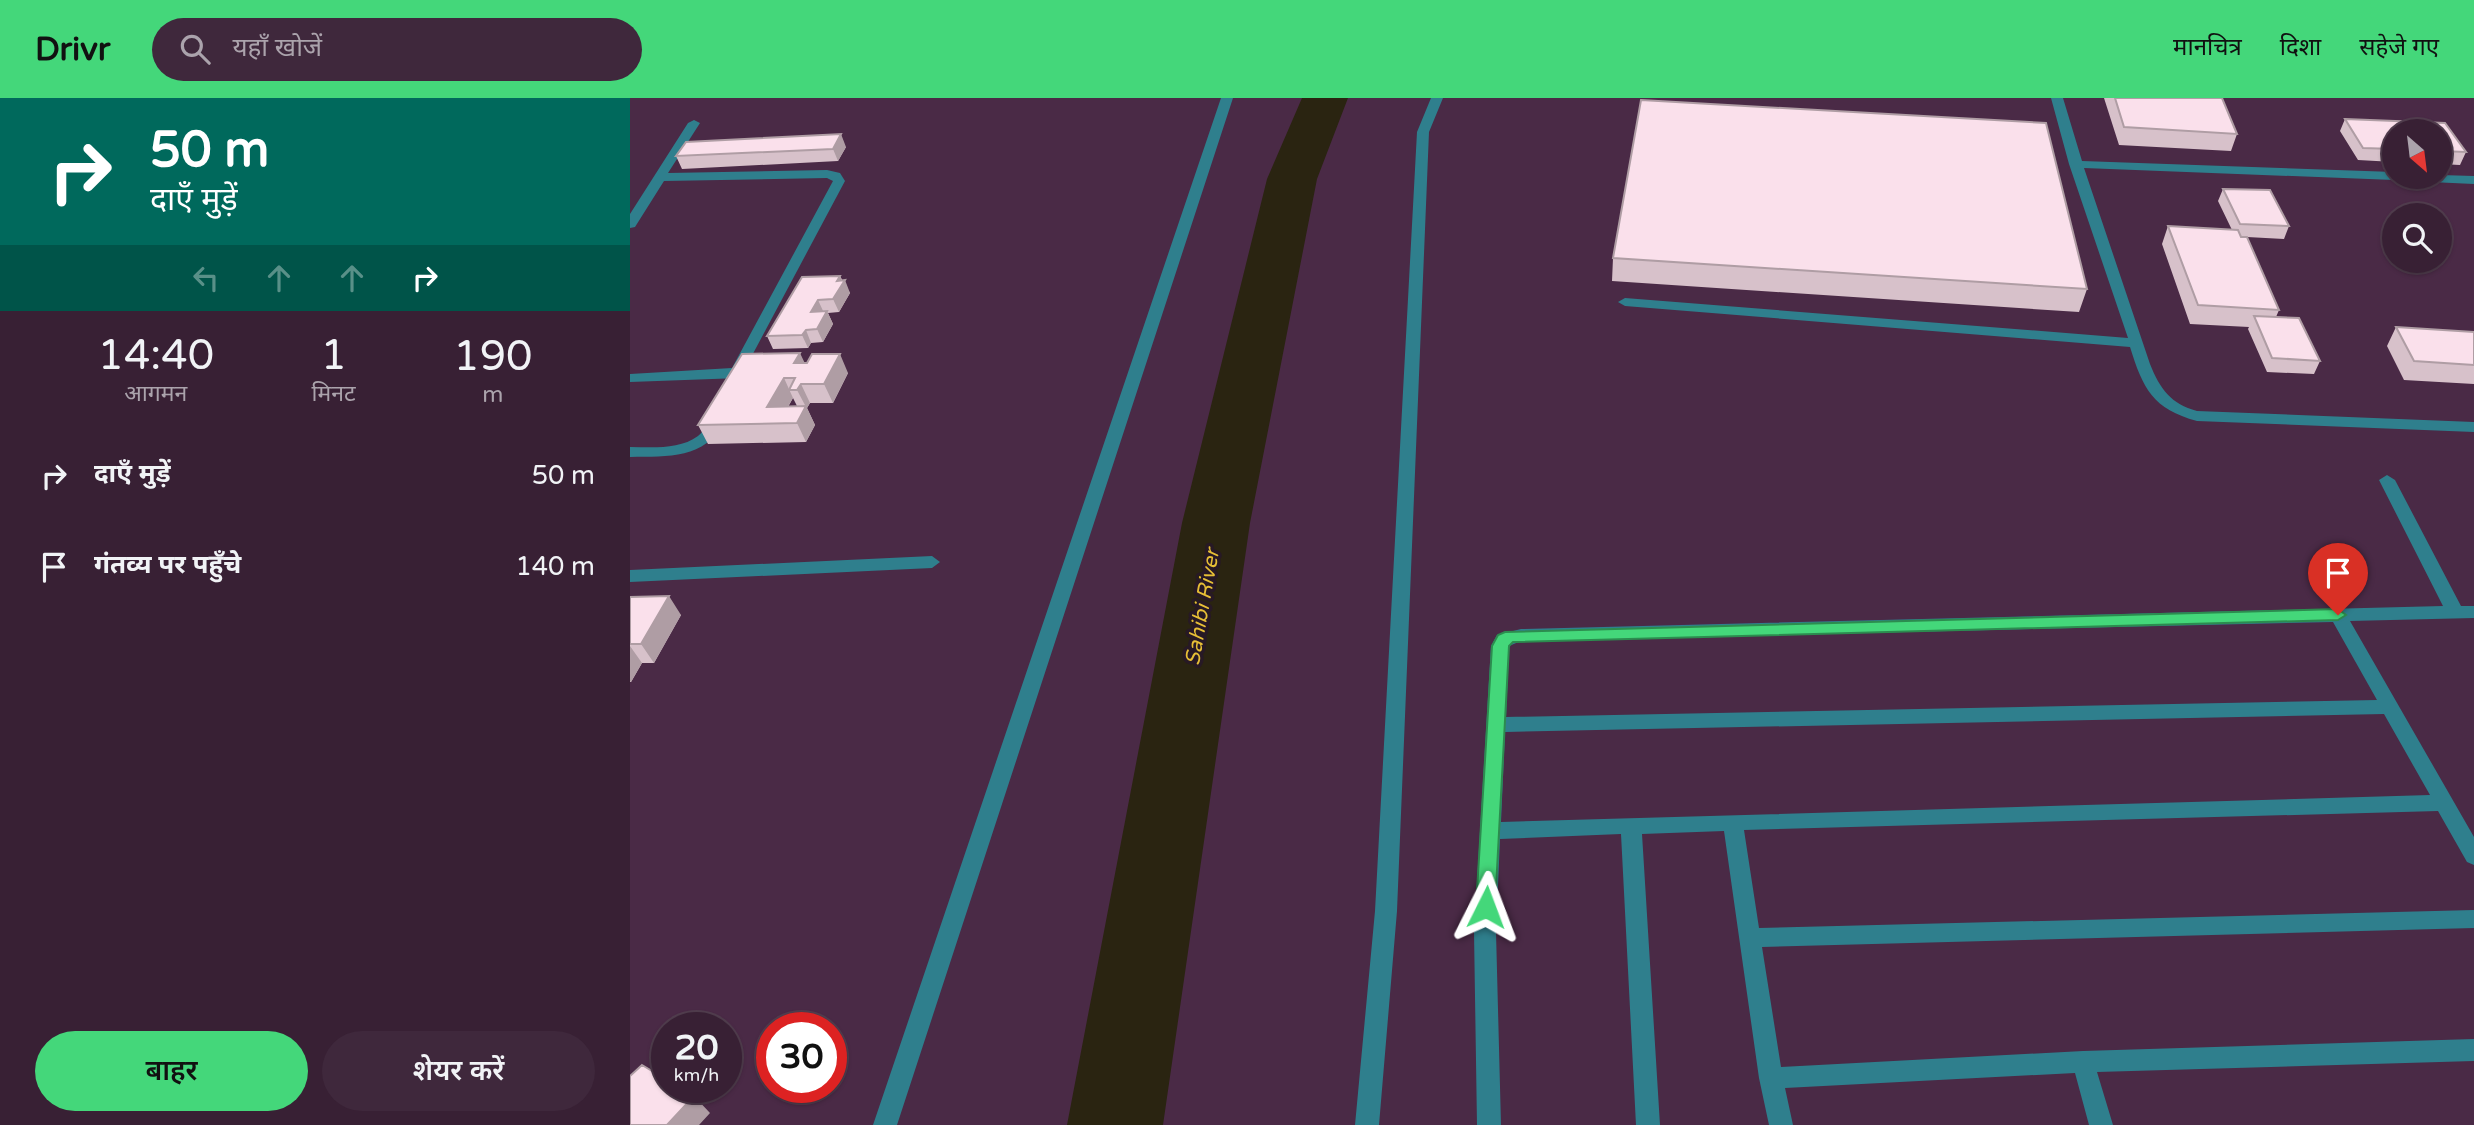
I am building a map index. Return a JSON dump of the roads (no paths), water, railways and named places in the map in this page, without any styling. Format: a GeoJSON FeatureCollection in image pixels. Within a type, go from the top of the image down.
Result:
{"type":"FeatureCollection","features":[{"type":"Feature","properties":{"kind":"street"},"geometry":{"type":"LineString","coordinates":[[885,1125],[1227,98]]}},
{"type":"Feature","properties":{"kind":"street"},"geometry":{"type":"LineString","coordinates":[[1367,1125],[1386,911],[1423,132],[1437,98]]}},
{"type":"Feature","properties":{"kind":"street"},"geometry":{"type":"LineString","coordinates":[[2057,98],[2075,164],[2138,343],[2155,390],[2165,403],[2180,412],[2197,416],[2474,427]]}},
{"type":"Feature","properties":{"kind":"street"},"geometry":{"type":"LineString","coordinates":[[630,224],[694,122]]}},
{"type":"Feature","properties":{"kind":"street"},"geometry":{"type":"LineString","coordinates":[[2075,164],[2382,176]]}},
{"type":"Feature","properties":{"kind":"street"},"geometry":{"type":"LineString","coordinates":[[630,378],[734,378],[839,181],[836,176],[827,174],[660,177]]}},
{"type":"Feature","properties":{"kind":"street"},"geometry":{"type":"LineString","coordinates":[[2452,179],[2474,180]]}},
{"type":"Feature","properties":{"kind":"street"},"geometry":{"type":"LineString","coordinates":[[1625,302],[2138,343]]}},
{"type":"Feature","properties":{"kind":"street"},"geometry":{"type":"LineString","coordinates":[[630,452],[681,450],[703,441],[713,432],[722,408]]}},
{"type":"Feature","properties":{"kind":"street"},"geometry":{"type":"LineString","coordinates":[[2387,480],[2455,612]]}},
{"type":"Feature","properties":{"kind":"street"},"geometry":{"type":"LineString","coordinates":[[630,576],[932,562]]}},
{"type":"Feature","properties":{"kind":"street"},"geometry":{"type":"LineString","coordinates":[[1489,1125],[1485,932],[1500,646],[1503,640],[1510,636],[2474,612]]}},
{"type":"Feature","properties":{"kind":"street"},"geometry":{"type":"LineString","coordinates":[[2338,615],[2474,856]]}},
{"type":"Feature","properties":{"kind":"street"},"geometry":{"type":"LineString","coordinates":[[1496,725],[2390,707]]}},
{"type":"Feature","properties":{"kind":"street"},"geometry":{"type":"LineString","coordinates":[[1490,831],[2445,803]]}},
{"type":"Feature","properties":{"kind":"street"},"geometry":{"type":"LineString","coordinates":[[1733,822],[1771,1078],[1781,1125]]}},
{"type":"Feature","properties":{"kind":"street"},"geometry":{"type":"LineString","coordinates":[[1631,826],[1648,1125]]}},
{"type":"Feature","properties":{"kind":"street"},"geometry":{"type":"LineString","coordinates":[[1752,938],[2474,919]]}},
{"type":"Feature","properties":{"kind":"street"},"geometry":{"type":"LineString","coordinates":[[1771,1078],[2083,1062],[2474,1050]]}},
{"type":"Feature","properties":{"kind":"street"},"geometry":{"type":"LineString","coordinates":[[2083,1062],[2101,1125]]}},
{"type":"Feature","properties":{"kind":"waterway","name":"Sahibi River"},"geometry":{"type":"LineString","coordinates":[[1115,1125],[1216,523],[1292,179],[1325,98]]}}]}
